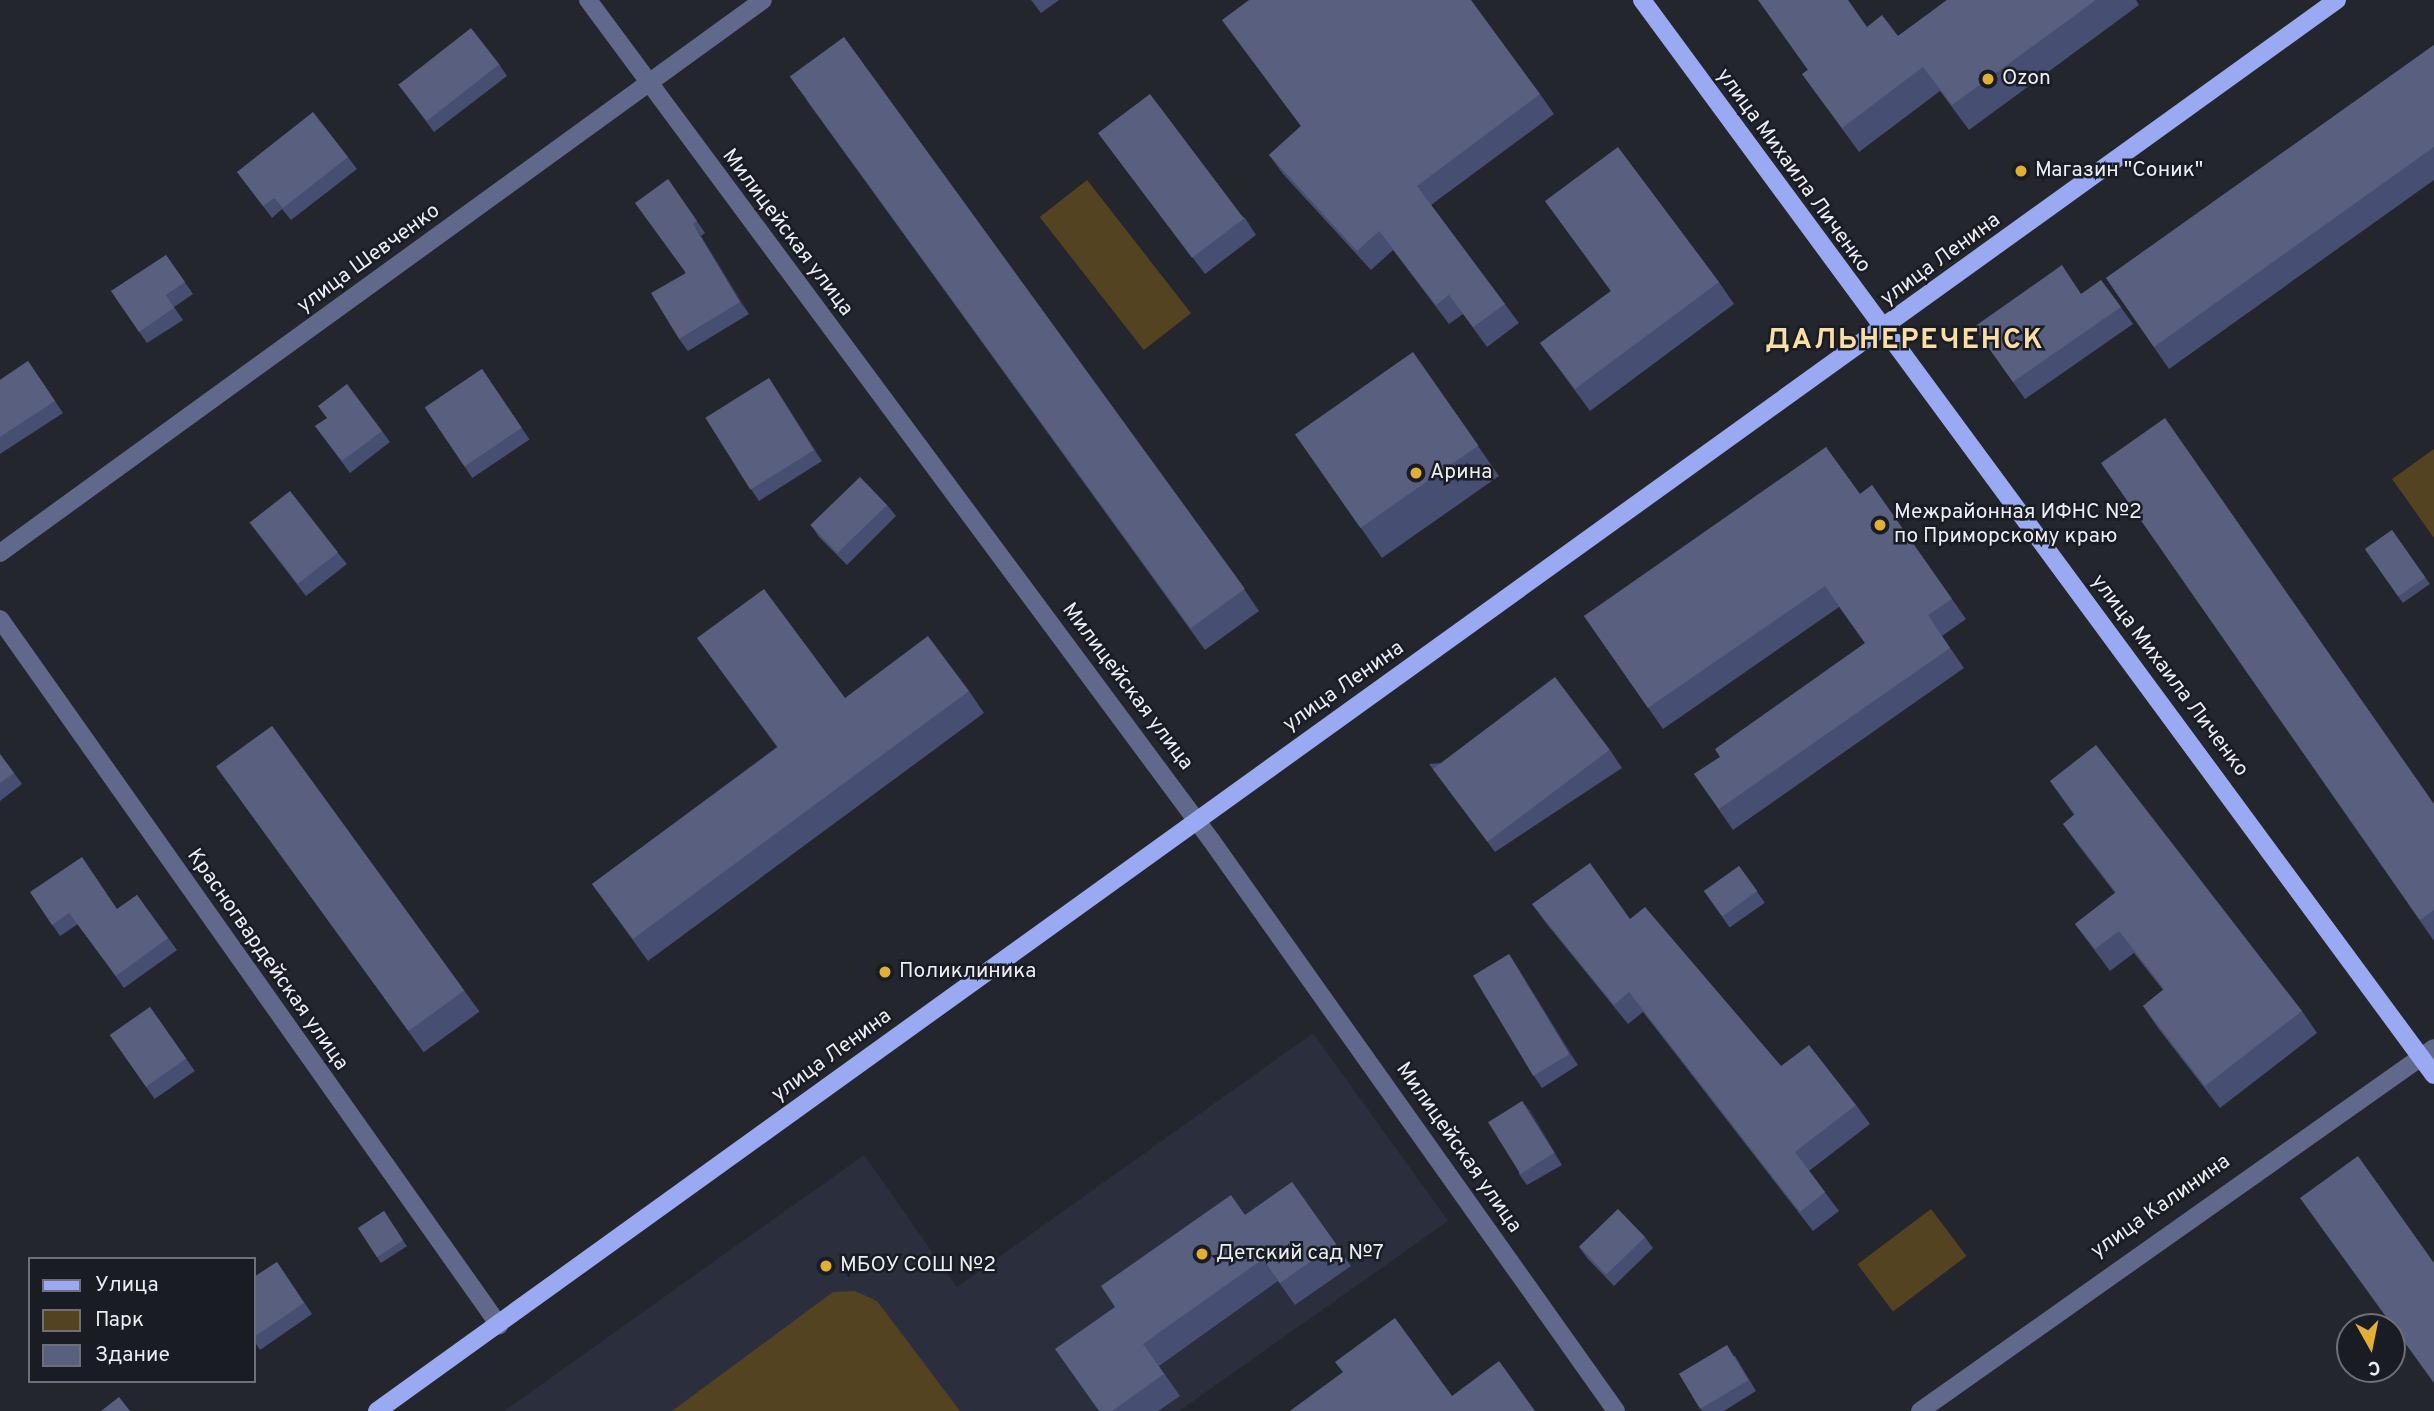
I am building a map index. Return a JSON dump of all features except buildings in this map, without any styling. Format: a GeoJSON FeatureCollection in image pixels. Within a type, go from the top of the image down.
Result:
{"type":"FeatureCollection","features":[{"type":"Feature","properties":{"kind":"main road","name":"улица Михаила Личенко"},"geometry":{"type":"LineString","coordinates":[[1642,0],[1884,330],[2427,1052],[2434,1075]]}},
{"type":"Feature","properties":{"kind":"main road","name":"улица Ленина"},"geometry":{"type":"LineString","coordinates":[[377,1411],[1196,820],[1884,330],[2337,0]]}},
{"type":"Feature","properties":{"kind":"street","name":"Милицейская улица"},"geometry":{"type":"LineString","coordinates":[[588,0],[648,86],[1196,820],[1616,1411]]}},
{"type":"Feature","properties":{"kind":"street","name":"улица Шевченко"},"geometry":{"type":"LineString","coordinates":[[0,553],[648,86],[763,0]]}},
{"type":"Feature","properties":{"kind":"street","name":"Красногвардейская улица"},"geometry":{"type":"LineString","coordinates":[[0,619],[499,1325]]}},
{"type":"Feature","properties":{"kind":"street","name":"улица Калинина"},"geometry":{"type":"LineString","coordinates":[[1920,1411],[2427,1052]]}},
{"type":"Feature","properties":{"kind":"shaded area"},"geometry":{"type":"Polygon","coordinates":[[[1313,1033],[1448,1221],[1179,1411],[504,1411],[864,1155],[957,1287],[1313,1033]]]}},
{"type":"Feature","properties":{"kind":"green space"},"geometry":{"type":"Polygon","coordinates":[[[1087,180],[1191,313],[1144,350],[1040,217],[1087,180]]]}},
{"type":"Feature","properties":{"kind":"green space"},"geometry":{"type":"Polygon","coordinates":[[[2434,449],[2434,538],[2392,479],[2434,449]]]}},
{"type":"Feature","properties":{"kind":"green space"},"geometry":{"type":"Polygon","coordinates":[[[1931,1209],[1967,1256],[1893,1311],[1858,1264],[1931,1209]]]}},
{"type":"Feature","properties":{"kind":"green space"},"geometry":{"type":"Polygon","coordinates":[[[855,1291],[877,1301],[960,1411],[672,1411],[833,1292],[855,1291]]]}},
{"type":"Feature","properties":{"kind":"place","name":"Ozon"},"geometry":{"type":"Point","coordinates":[1988,79]}},
{"type":"Feature","properties":{"kind":"place","name":"Магазин \"Соник\""},"geometry":{"type":"Point","coordinates":[2021,171]}},
{"type":"Feature","properties":{"kind":"place","name":"Арина"},"geometry":{"type":"Point","coordinates":[1416,473]}},
{"type":"Feature","properties":{"kind":"place","name":"Межрайонная ИФНС №2 по Приморскому краю"},"geometry":{"type":"Point","coordinates":[1880,525]}},
{"type":"Feature","properties":{"kind":"place","name":"Поликлиника"},"geometry":{"type":"Point","coordinates":[885,972]}},
{"type":"Feature","properties":{"kind":"place","name":"Детский сад №7"},"geometry":{"type":"Point","coordinates":[1202,1254]}},
{"type":"Feature","properties":{"kind":"place","name":"МБОУ СОШ №2"},"geometry":{"type":"Point","coordinates":[826,1266]}},
{"type":"Feature","properties":{"kind":"district","name":"ДАЛЬНЕРЕЧЕНСК"},"geometry":{"type":"Point","coordinates":[1905,341]}}]}
